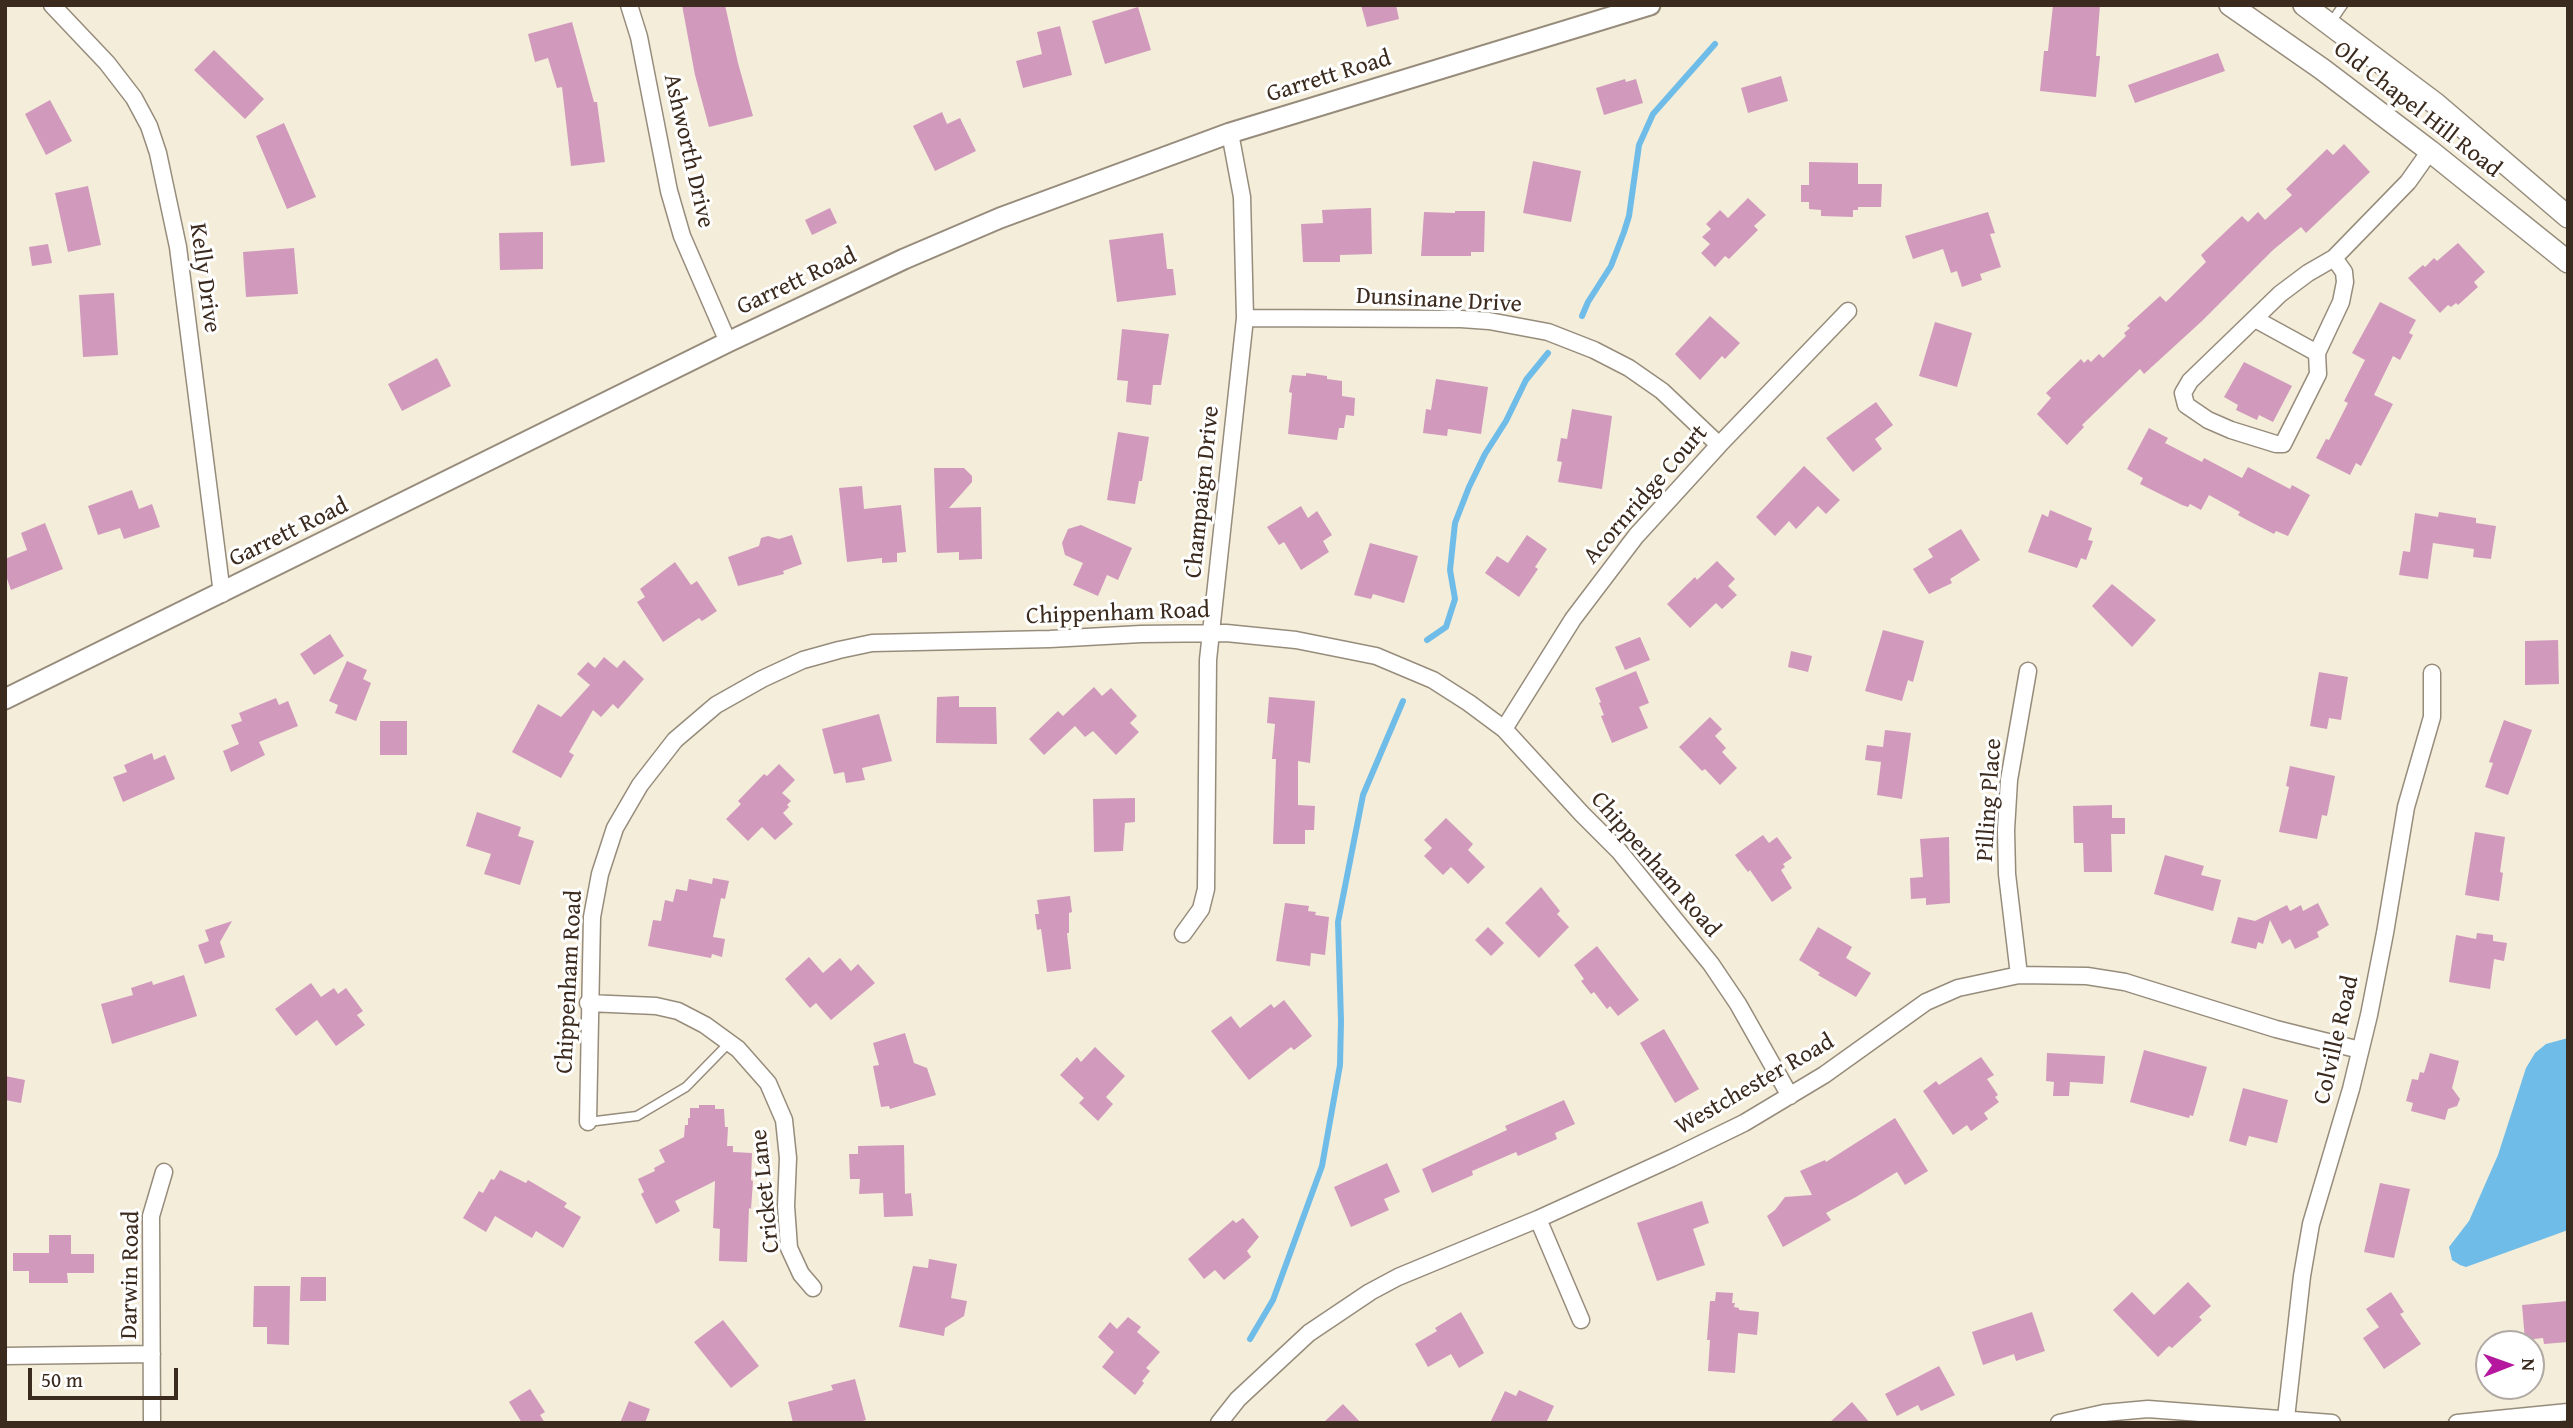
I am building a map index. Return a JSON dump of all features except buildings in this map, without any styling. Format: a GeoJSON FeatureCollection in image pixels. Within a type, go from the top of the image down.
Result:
{"type":"FeatureCollection","features":[{"type":"Feature","properties":{"kind":"main road","name":"Old Chapel Hill Road"},"geometry":{"type":"LineString","coordinates":[[2230,5],[2322,69],[2430,151],[2568,262]]}},
{"type":"Feature","properties":{"kind":"main road","name":"Old Chapel Hill Road"},"geometry":{"type":"LineString","coordinates":[[2304,5],[2436,104],[2568,217]]}},
{"type":"Feature","properties":{"kind":"street","name":"Kelly Drive"},"geometry":{"type":"LineString","coordinates":[[52,5],[107,63],[134,98],[149,126],[158,153],[178,247],[222,594]]}},
{"type":"Feature","properties":{"kind":"street","name":"Ashworth Drive"},"geometry":{"type":"LineString","coordinates":[[629,5],[639,37],[669,191],[682,236],[728,342]]}},
{"type":"Feature","properties":{"kind":"street","name":"Garrett Road"},"geometry":{"type":"LineString","coordinates":[[5,699],[728,342],[893,264],[1000,218],[1230,133],[1650,5]]}},
{"type":"Feature","properties":{"kind":"street","name":"Champaign Drive"},"geometry":{"type":"LineString","coordinates":[[1183,934],[1201,909],[1206,889],[1208,660],[1245,318],[1242,197],[1230,133]]}},
{"type":"Feature","properties":{"kind":"street"},"geometry":{"type":"LineString","coordinates":[[2334,258],[2344,272],[2341,302],[2317,353],[2318,374],[2283,444],[2231,430],[2208,420],[2186,405],[2183,393],[2190,381],[2280,295],[2308,273],[2334,258],[2401,189],[2430,151]]}},
{"type":"Feature","properties":{"kind":"street","name":"Acornridge Court"},"geometry":{"type":"LineString","coordinates":[[1504,729],[1545,662],[1600,582],[1636,536],[1848,311]]}},
{"type":"Feature","properties":{"kind":"street","name":"Dunsinane Drive"},"geometry":{"type":"LineString","coordinates":[[1245,318],[1461,319],[1548,332],[1594,349],[1629,368],[1662,391],[1719,445]]}},
{"type":"Feature","properties":{"kind":"street"},"geometry":{"type":"LineString","coordinates":[[2255,319],[2317,353]]}},
{"type":"Feature","properties":{"kind":"street","name":"Chippenham Road"},"geometry":{"type":"LineString","coordinates":[[588,1122],[588,1003],[592,917],[600,874],[615,828],[640,785],[675,740],[716,705],[803,660],[872,643],[1210,633],[1296,640],[1376,656],[1451,691],[1504,729],[1619,851],[1711,964],[1738,1004],[1790,1096]]}},
{"type":"Feature","properties":{"kind":"street","name":"Pilling Place"},"geometry":{"type":"LineString","coordinates":[[2019,975],[2007,874],[2006,830],[2009,780],[2028,671]]}},
{"type":"Feature","properties":{"kind":"street","name":"Colville Road"},"geometry":{"type":"LineString","coordinates":[[2286,1418],[2302,1276],[2311,1224],[2360,1050],[2385,933],[2406,807],[2432,717],[2432,673]]}},
{"type":"Feature","properties":{"kind":"street","name":"Westchester Road"},"geometry":{"type":"LineString","coordinates":[[1219,1423],[1238,1399],[1279,1358],[1341,1309],[1398,1278],[1538,1219],[1744,1123],[1854,1055],[1926,1002],[1969,985],[2019,975],[2087,975],[2125,982],[2276,1029],[2360,1050]]}},
{"type":"Feature","properties":{"kind":"street","name":"Cricket Lane"},"geometry":{"type":"LineString","coordinates":[[588,1003],[656,1006],[678,1011],[705,1025],[738,1049],[768,1083],[783,1121],[788,1158],[786,1206],[789,1248],[801,1273],[813,1288]]}},
{"type":"Feature","properties":{"kind":"street","name":"Darwin Road"},"geometry":{"type":"LineString","coordinates":[[152,1423],[151,1216],[164,1172]]}},
{"type":"Feature","properties":{"kind":"street"},"geometry":{"type":"LineString","coordinates":[[1538,1219],[1581,1320]]}},
{"type":"Feature","properties":{"kind":"street"},"geometry":{"type":"LineString","coordinates":[[5,1356],[152,1354]]}},
{"type":"Feature","properties":{"kind":"street"},"geometry":{"type":"LineString","coordinates":[[2059,1423],[2094,1415],[2148,1409],[2332,1423]]}},
{"type":"Feature","properties":{"kind":"street"},"geometry":{"type":"LineString","coordinates":[[2457,1423],[2568,1412]]}},
{"type":"Feature","properties":{"kind":"lane"},"geometry":{"type":"LineString","coordinates":[[2330,24],[2343,5]]}},
{"type":"Feature","properties":{"kind":"lane"},"geometry":{"type":"LineString","coordinates":[[588,1122],[637,1116],[686,1087],[729,1042]]}},
{"type":"Feature","properties":{"kind":"water"},"geometry":{"type":"Polygon","coordinates":[[[2568,1038],[2568,1230],[2466,1267],[2460,1265],[2452,1260],[2449,1247],[2469,1221],[2498,1155],[2526,1068],[2535,1053],[2546,1044],[2568,1038]]]}},
{"type":"Feature","properties":{"kind":"waterway"},"geometry":{"type":"LineString","coordinates":[[1582,316],[1611,266],[1624,232],[1629,216],[1639,145],[1653,114],[1715,44]]}},
{"type":"Feature","properties":{"kind":"waterway"},"geometry":{"type":"LineString","coordinates":[[1427,640],[1446,627],[1455,599],[1450,570],[1455,523],[1469,487],[1526,380],[1548,353]]}},
{"type":"Feature","properties":{"kind":"waterway"},"geometry":{"type":"LineString","coordinates":[[1250,1339],[1273,1300],[1322,1166],[1340,1065],[1338,922],[1363,795],[1403,701]]}}]}
